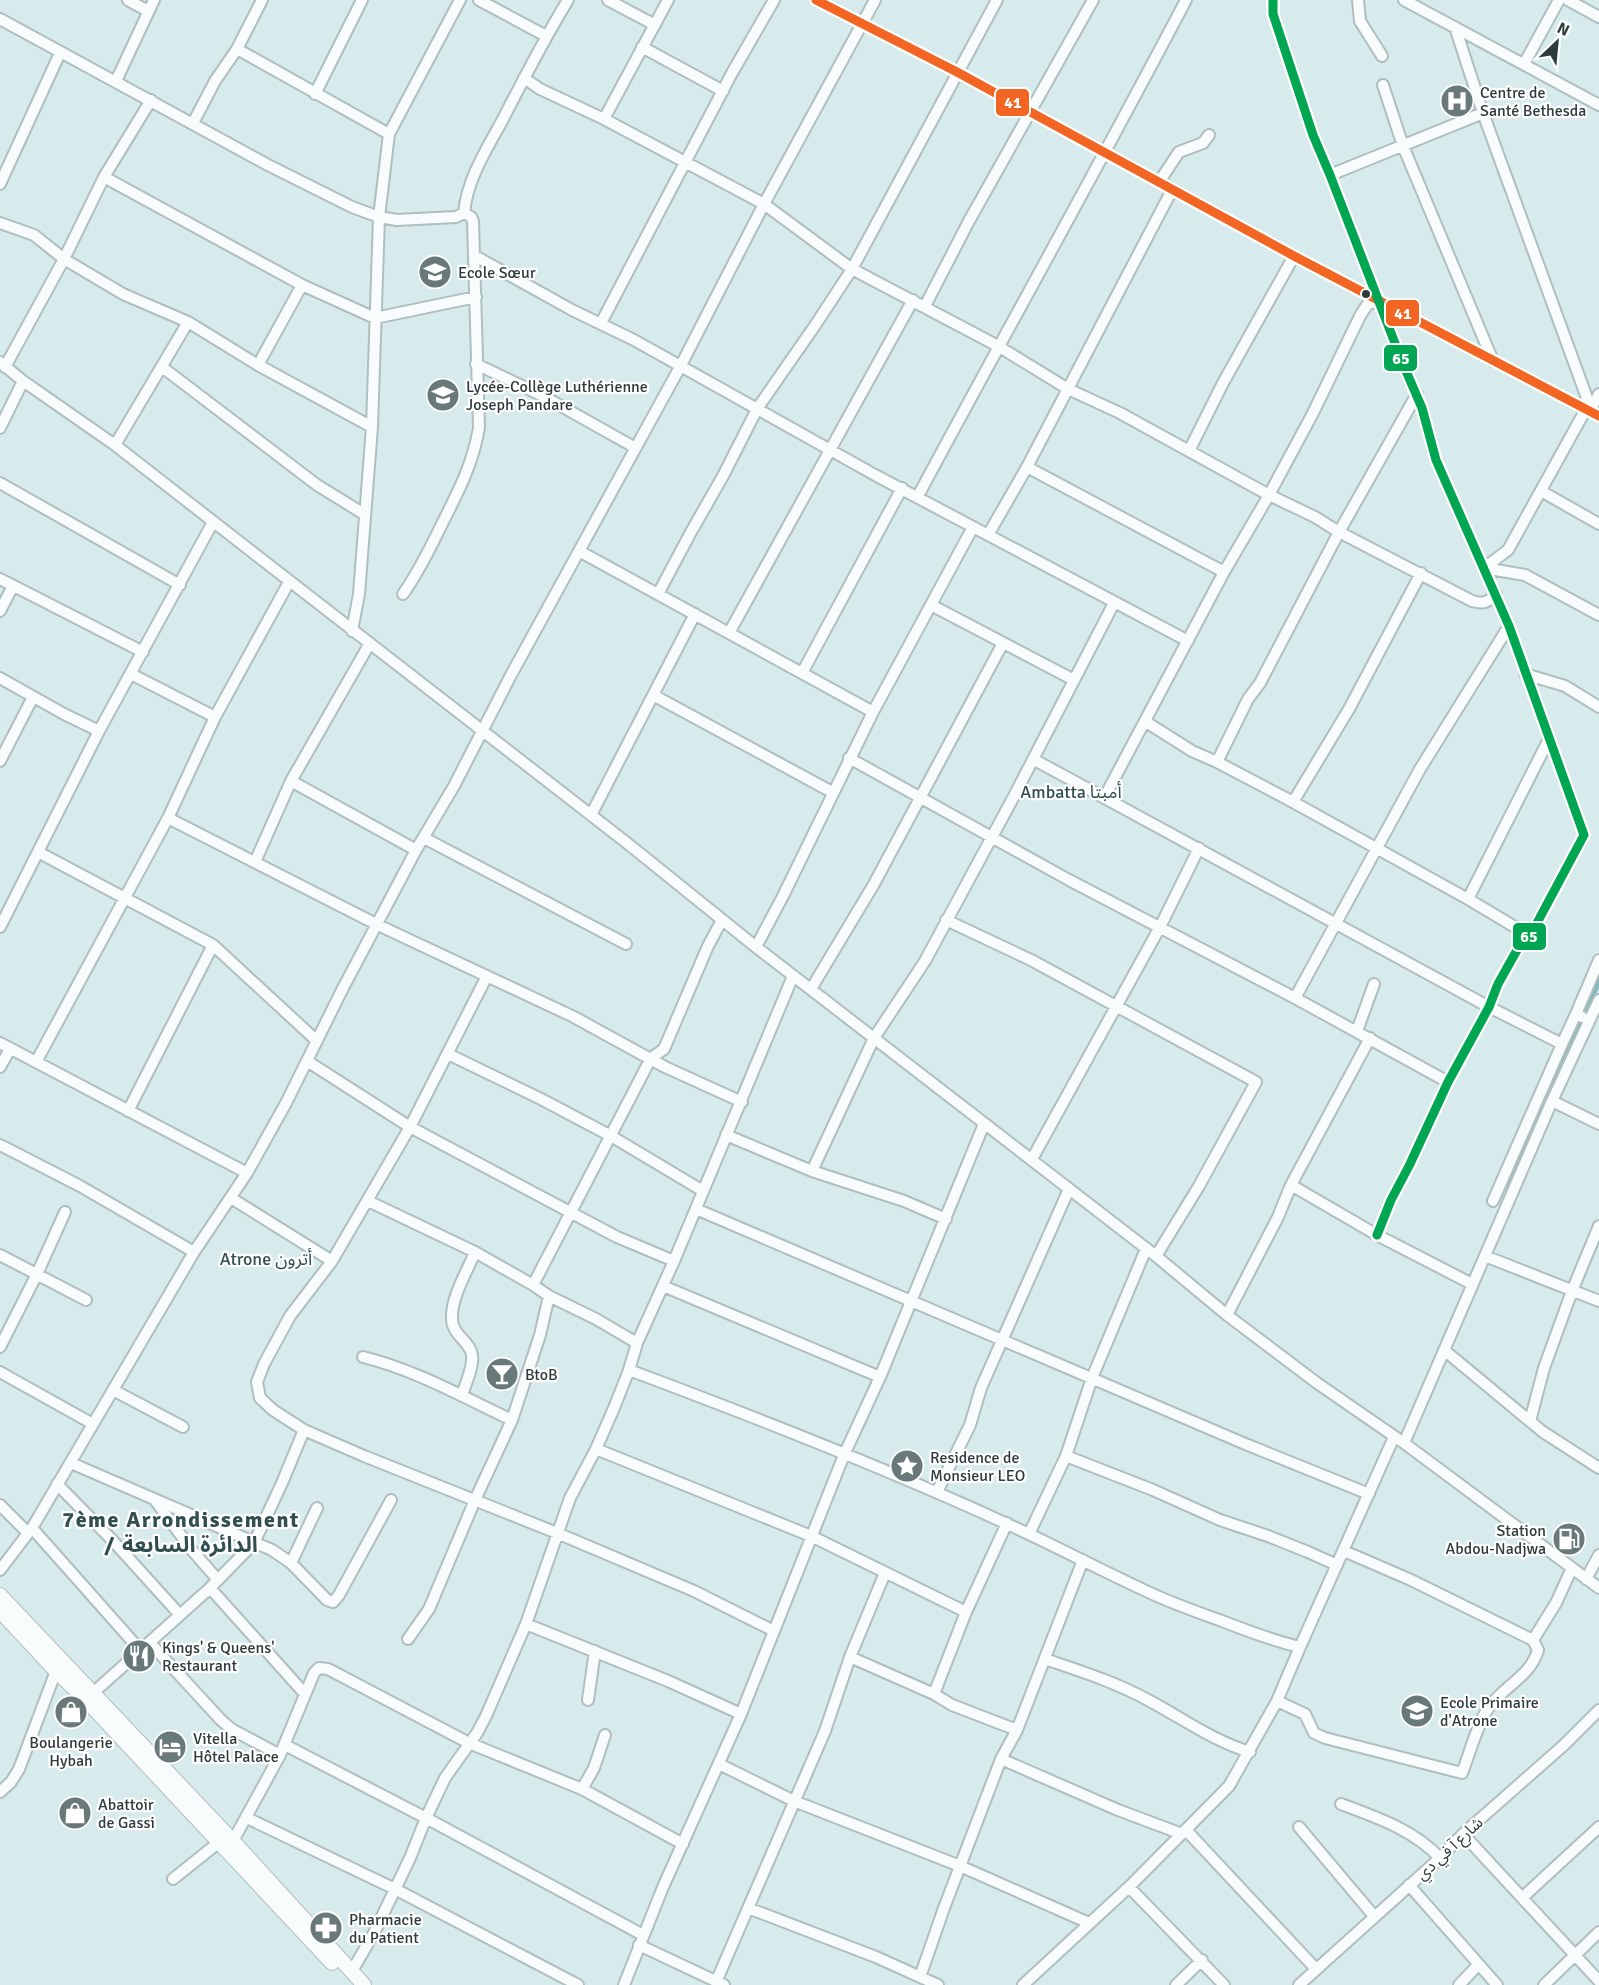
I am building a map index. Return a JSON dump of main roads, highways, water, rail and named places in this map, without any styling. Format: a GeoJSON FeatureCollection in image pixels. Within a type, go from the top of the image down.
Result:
{"type":"FeatureCollection","features":[{"type":"Feature","properties":{"kind":"main road"},"geometry":{"type":"LineString","coordinates":[[0,1595],[233,1841],[352,1978]]}},
{"type":"Feature","properties":{"kind":"main road"},"geometry":{"type":"LineString","coordinates":[[0,1611],[218,1842],[352,1978],[364,1985]]}},
{"type":"Feature","properties":{"kind":"waterway"},"geometry":{"type":"LineString","coordinates":[[1583,1014],[1599,978]]}},
{"type":"Feature","properties":{"kind":"waterway"},"geometry":{"type":"LineString","coordinates":[[1510,1184],[1580,1022]]}},
{"type":"Feature","properties":{"kind":"place","name":"Centre de Santé Bethesda"},"geometry":{"type":"Point","coordinates":[1457,101]}},
{"type":"Feature","properties":{"kind":"place","name":"Ecole Sœur"},"geometry":{"type":"Point","coordinates":[435,272]}},
{"type":"Feature","properties":{"kind":"place","name":"Lycée-Collège Luthérienne Joseph Pandare"},"geometry":{"type":"Point","coordinates":[443,395]}},
{"type":"Feature","properties":{"kind":"place","name":"BtoB"},"geometry":{"type":"Point","coordinates":[502,1374]}},
{"type":"Feature","properties":{"kind":"place","name":"Residence de Monsieur LEO"},"geometry":{"type":"Point","coordinates":[907,1466]}},
{"type":"Feature","properties":{"kind":"place","name":"Station Abdou-Nadjwa"},"geometry":{"type":"Point","coordinates":[1569,1539]}},
{"type":"Feature","properties":{"kind":"place","name":"Kings' & Queens' Restaurant"},"geometry":{"type":"Point","coordinates":[139,1656]}},
{"type":"Feature","properties":{"kind":"place","name":"Ecole Primaire d'Atrone"},"geometry":{"type":"Point","coordinates":[1417,1711]}},
{"type":"Feature","properties":{"kind":"place","name":"Boulangerie Hybah"},"geometry":{"type":"Point","coordinates":[71,1712]}},
{"type":"Feature","properties":{"kind":"place","name":"Vitella Hôtel Palace"},"geometry":{"type":"Point","coordinates":[170,1747]}},
{"type":"Feature","properties":{"kind":"place","name":"Abattoir de Gassi"},"geometry":{"type":"Point","coordinates":[75,1813]}},
{"type":"Feature","properties":{"kind":"place","name":"Pharmacie du Patient"},"geometry":{"type":"Point","coordinates":[326,1928]}},
{"type":"Feature","properties":{"kind":"district","name":"Ambatta أمبتا"},"geometry":{"type":"Point","coordinates":[1071,792]}},
{"type":"Feature","properties":{"kind":"district","name":"Atrone أترون"},"geometry":{"type":"Point","coordinates":[266,1259]}},
{"type":"Feature","properties":{"kind":"district","name":"7ème Arrondissement / الدائرة السابعة"},"geometry":{"type":"Point","coordinates":[181,1532]}}]}
